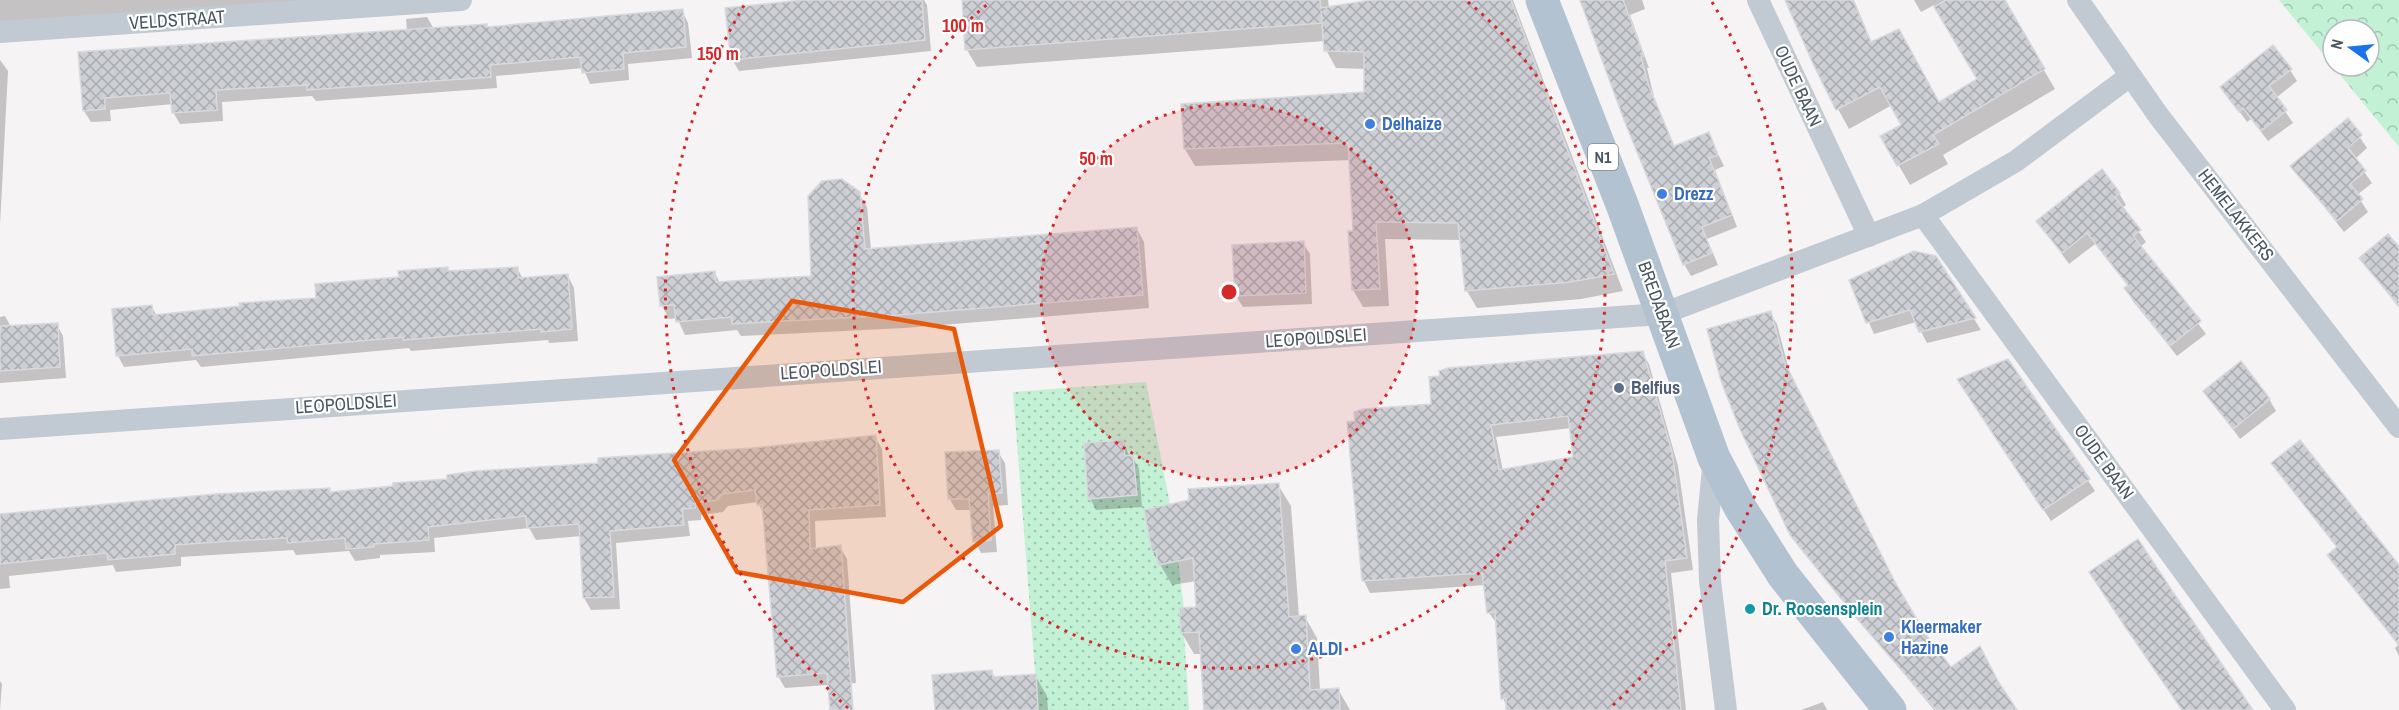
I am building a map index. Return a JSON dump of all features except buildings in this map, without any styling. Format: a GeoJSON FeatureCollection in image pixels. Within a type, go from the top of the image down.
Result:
{"type":"FeatureCollection","features":[{"type":"Feature","properties":{"kind":"main road","name":"BREDABAAN"},"geometry":{"type":"LineString","coordinates":[[1542,0],[1662,314],[1714,458],[1741,509],[1783,575],[1890,710]]}},
{"type":"Feature","properties":{"kind":"street","name":"VELDSTRAAT"},"geometry":{"type":"LineString","coordinates":[[0,32],[461,0]]}},
{"type":"Feature","properties":{"kind":"street","name":"OUDE BAAN"},"geometry":{"type":"LineString","coordinates":[[1758,0],[1869,236]]}},
{"type":"Feature","properties":{"kind":"street","name":"HEMELAKKERS"},"geometry":{"type":"LineString","coordinates":[[2078,0],[2130,76],[2399,427]]}},
{"type":"Feature","properties":{"kind":"street"},"geometry":{"type":"LineString","coordinates":[[1662,314],[1923,214],[2016,161],[2130,76]]}},
{"type":"Feature","properties":{"kind":"street","name":"OUDE BAAN"},"geometry":{"type":"LineString","coordinates":[[1923,214],[2285,710]]}},
{"type":"Feature","properties":{"kind":"street","name":"LEOPOLDSLEI"},"geometry":{"type":"LineString","coordinates":[[0,429],[1662,314]]}},
{"type":"Feature","properties":{"kind":"street"},"geometry":{"type":"LineString","coordinates":[[1714,458],[1708,520],[1710,581],[1726,710]]}},
{"type":"Feature","properties":{"kind":"highlighted area"},"geometry":{"type":"Polygon","coordinates":[[[792,301],[954,329],[1001,526],[903,602],[737,572],[674,460],[792,301]]]}},
{"type":"Feature","properties":{"kind":"green space"},"geometry":{"type":"Polygon","coordinates":[[[2279,0],[2399,0],[2399,147],[2343,78],[2381,78],[2381,18],[2321,18],[2321,51],[2279,0]]]}},
{"type":"Feature","properties":{"kind":"green space"},"geometry":{"type":"Polygon","coordinates":[[[1146,382],[1170,504],[1144,510],[1152,552],[1156,551],[1158,564],[1178,560],[1184,608],[1179,608],[1181,633],[1184,633],[1189,710],[1038,710],[1013,392],[1146,382]]]}},
{"type":"Feature","properties":{"kind":"place","name":"Delhaize"},"geometry":{"type":"Point","coordinates":[1370,124]}},
{"type":"Feature","properties":{"kind":"place","name":"Drezz"},"geometry":{"type":"Point","coordinates":[1662,194]}},
{"type":"Feature","properties":{"kind":"place","name":"Belfius"},"geometry":{"type":"Point","coordinates":[1619,388]}},
{"type":"Feature","properties":{"kind":"place","name":"Dr. Roosensplein"},"geometry":{"type":"Point","coordinates":[1750,609]}},
{"type":"Feature","properties":{"kind":"place","name":"Kleermaker Hazine"},"geometry":{"type":"Point","coordinates":[1889,637]}},
{"type":"Feature","properties":{"kind":"place","name":"ALDI"},"geometry":{"type":"Point","coordinates":[1296,649]}}]}
